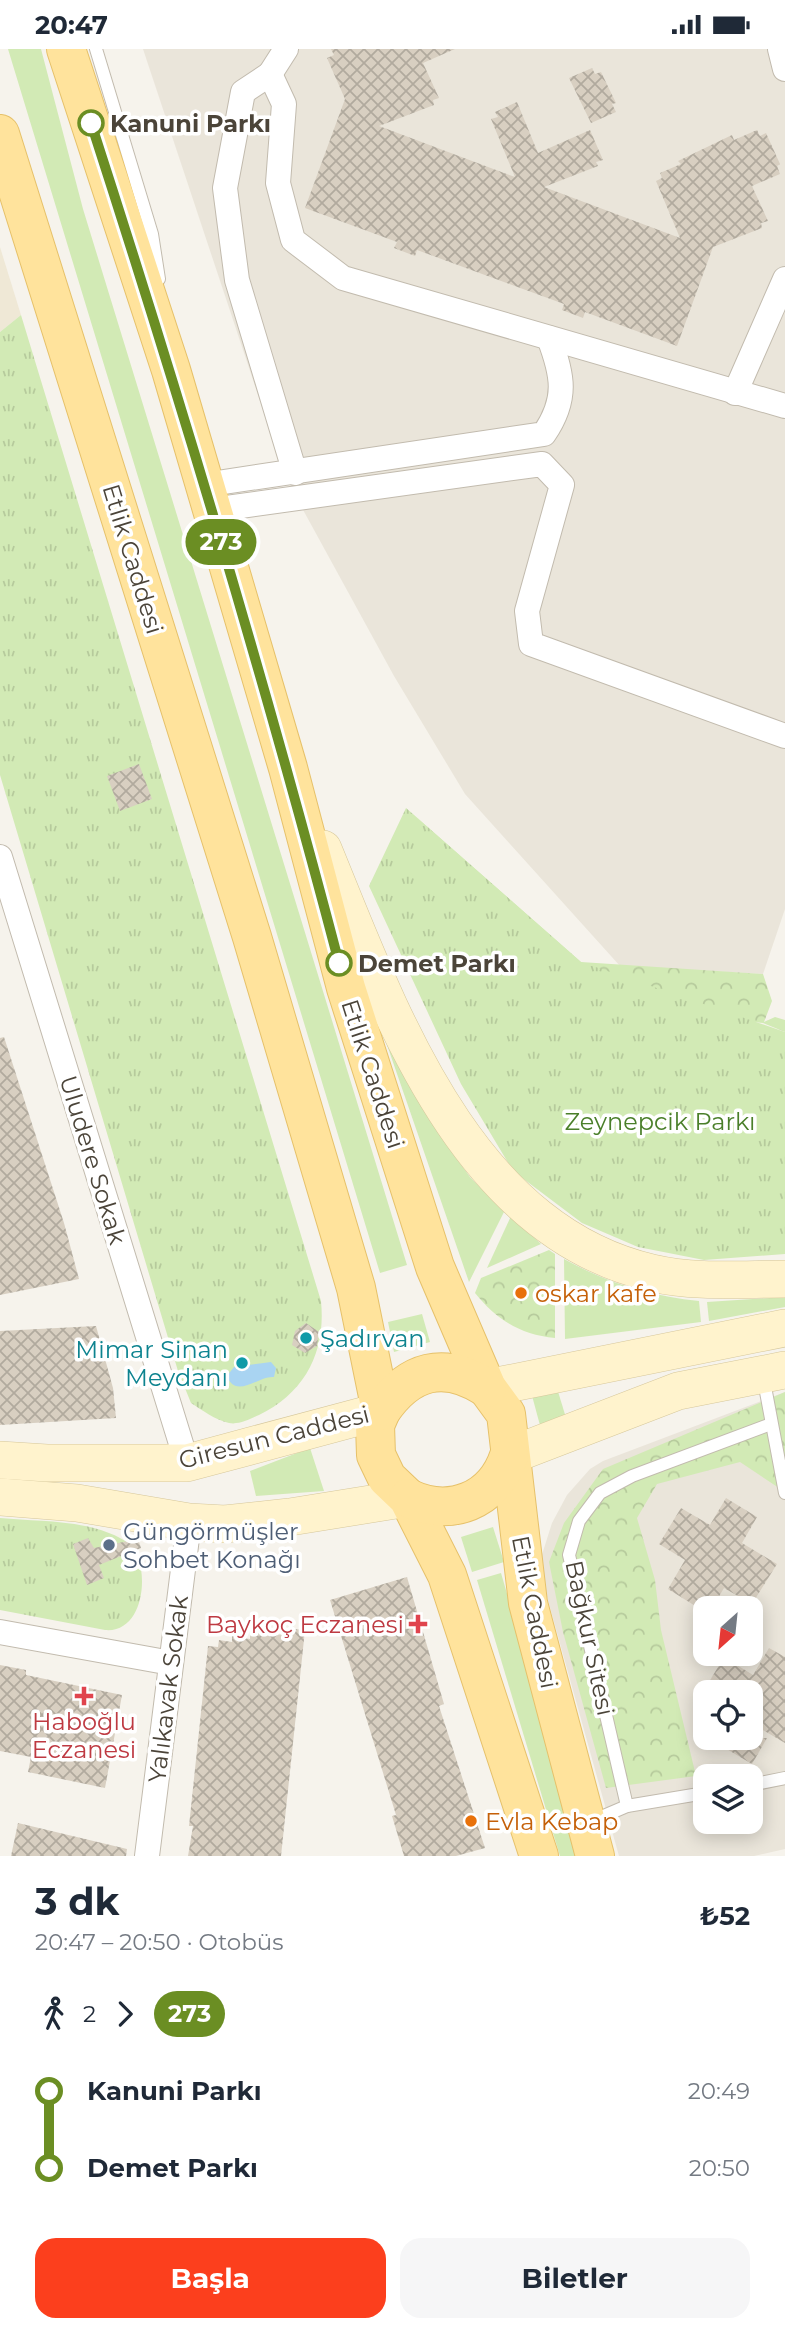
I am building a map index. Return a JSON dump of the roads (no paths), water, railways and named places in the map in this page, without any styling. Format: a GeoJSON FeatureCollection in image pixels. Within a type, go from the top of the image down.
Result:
{"type":"FeatureCollection","features":[{"type":"Feature","properties":{"kind":"main road","name":"Etlik Caddesi"},"geometry":{"type":"LineString","coordinates":[[66,49],[171,370],[288,768],[350,1001],[435,1267],[486,1388],[506,1414],[528,1603],[590,1840]]}},
{"type":"Feature","properties":{"kind":"main road","name":"Etlik Caddesi"},"geometry":{"type":"LineString","coordinates":[[0,134],[252,937],[356,1288],[381,1411],[375,1425],[376,1455],[387,1478],[408,1498],[447,1575],[539,1856]]}},
{"type":"Feature","properties":{"kind":"main road"},"geometry":{"type":"LineString","coordinates":[[288,768],[354,925],[422,1071],[455,1125],[508,1190],[538,1218],[571,1240],[649,1272],[674,1277],[785,1279]]}},
{"type":"Feature","properties":{"kind":"main road"},"geometry":{"type":"LineString","coordinates":[[381,1411],[406,1382],[433,1373],[455,1373],[486,1388],[785,1328]]}},
{"type":"Feature","properties":{"kind":"main road"},"geometry":{"type":"LineString","coordinates":[[0,1497],[76,1503],[189,1522],[225,1524],[276,1519],[408,1498],[441,1508],[476,1500],[499,1478],[509,1456],[678,1391],[774,1372]]}},
{"type":"Feature","properties":{"kind":"main road","name":"Giresun Caddesi"},"geometry":{"type":"LineString","coordinates":[[0,1460],[47,1463],[187,1463],[381,1411]]}},
{"type":"Feature","properties":{"kind":"street"},"geometry":{"type":"LineString","coordinates":[[286,49],[270,74],[243,92],[225,188],[236,280],[295,473]]}},
{"type":"Feature","properties":{"kind":"street"},"geometry":{"type":"LineString","coordinates":[[779,49],[785,69]]}},
{"type":"Feature","properties":{"kind":"street"},"geometry":{"type":"LineString","coordinates":[[270,74],[284,104],[278,183],[293,240],[343,278],[785,406]]}},
{"type":"Feature","properties":{"kind":"street"},"geometry":{"type":"LineString","coordinates":[[735,393],[785,279]]}},
{"type":"Feature","properties":{"kind":"street"},"geometry":{"type":"LineString","coordinates":[[208,497],[295,473],[544,434],[557,414],[562,373],[549,338]]}},
{"type":"Feature","properties":{"kind":"street"},"geometry":{"type":"LineString","coordinates":[[208,497],[542,464],[562,485],[527,611],[531,644],[785,736]]}},
{"type":"Feature","properties":{"kind":"street","name":"Uludere Sokak"},"geometry":{"type":"LineString","coordinates":[[0,857],[187,1463]]}},
{"type":"Feature","properties":{"kind":"street","name":"Yalıkavak Sokak"},"geometry":{"type":"LineString","coordinates":[[147,1856],[189,1522]]}},
{"type":"Feature","properties":{"kind":"street"},"geometry":{"type":"LineString","coordinates":[[0,1632],[171,1663]]}},
{"type":"Feature","properties":{"kind":"lane"},"geometry":{"type":"LineString","coordinates":[[96,49],[152,234],[171,370]]}},
{"type":"Feature","properties":{"kind":"lane"},"geometry":{"type":"LineString","coordinates":[[774,1372],[771,1425],[785,1493]]}},
{"type":"Feature","properties":{"kind":"lane","name":"Bağkur Sitesi"},"geometry":{"type":"LineString","coordinates":[[628,1806],[569,1555],[579,1521],[600,1493],[632,1476],[771,1425]]}},
{"type":"Feature","properties":{"kind":"lane"},"geometry":{"type":"LineString","coordinates":[[763,1783],[785,1778]]}},
{"type":"Feature","properties":{"kind":"lane"},"geometry":{"type":"LineString","coordinates":[[590,1840],[628,1806],[693,1795]]}},
{"type":"Feature","properties":{"kind":"water"},"geometry":{"type":"Polygon","coordinates":[[[271,1362],[276,1368],[274,1377],[236,1386],[227,1376],[234,1367],[271,1362]]]}},
{"type":"Feature","properties":{"kind":"place","name":"Kanuni Parkı"},"geometry":{"type":"Point","coordinates":[91,123]}},
{"type":"Feature","properties":{"kind":"place","name":"Demet Parkı"},"geometry":{"type":"Point","coordinates":[339,963]}},
{"type":"Feature","properties":{"kind":"place","name":"oskar kafe"},"geometry":{"type":"Point","coordinates":[521,1293]}},
{"type":"Feature","properties":{"kind":"place","name":"Şadırvan"},"geometry":{"type":"Point","coordinates":[306,1338]}},
{"type":"Feature","properties":{"kind":"place","name":"Mimar Sinan Meydanı"},"geometry":{"type":"Point","coordinates":[242,1363]}},
{"type":"Feature","properties":{"kind":"place","name":"Güngörmüşler Sohbet Konağı"},"geometry":{"type":"Point","coordinates":[109,1545]}},
{"type":"Feature","properties":{"kind":"place","name":"Baykoç Eczanesi"},"geometry":{"type":"Point","coordinates":[418,1624]}},
{"type":"Feature","properties":{"kind":"place","name":"Haboğlu Eczanesi"},"geometry":{"type":"Point","coordinates":[84,1696]}},
{"type":"Feature","properties":{"kind":"place","name":"Evla Kebap"},"geometry":{"type":"Point","coordinates":[471,1821]}},
{"type":"Feature","properties":{"kind":"park label","name":"Zeynepcik Parkı"},"geometry":{"type":"Point","coordinates":[660,1121]}}]}
